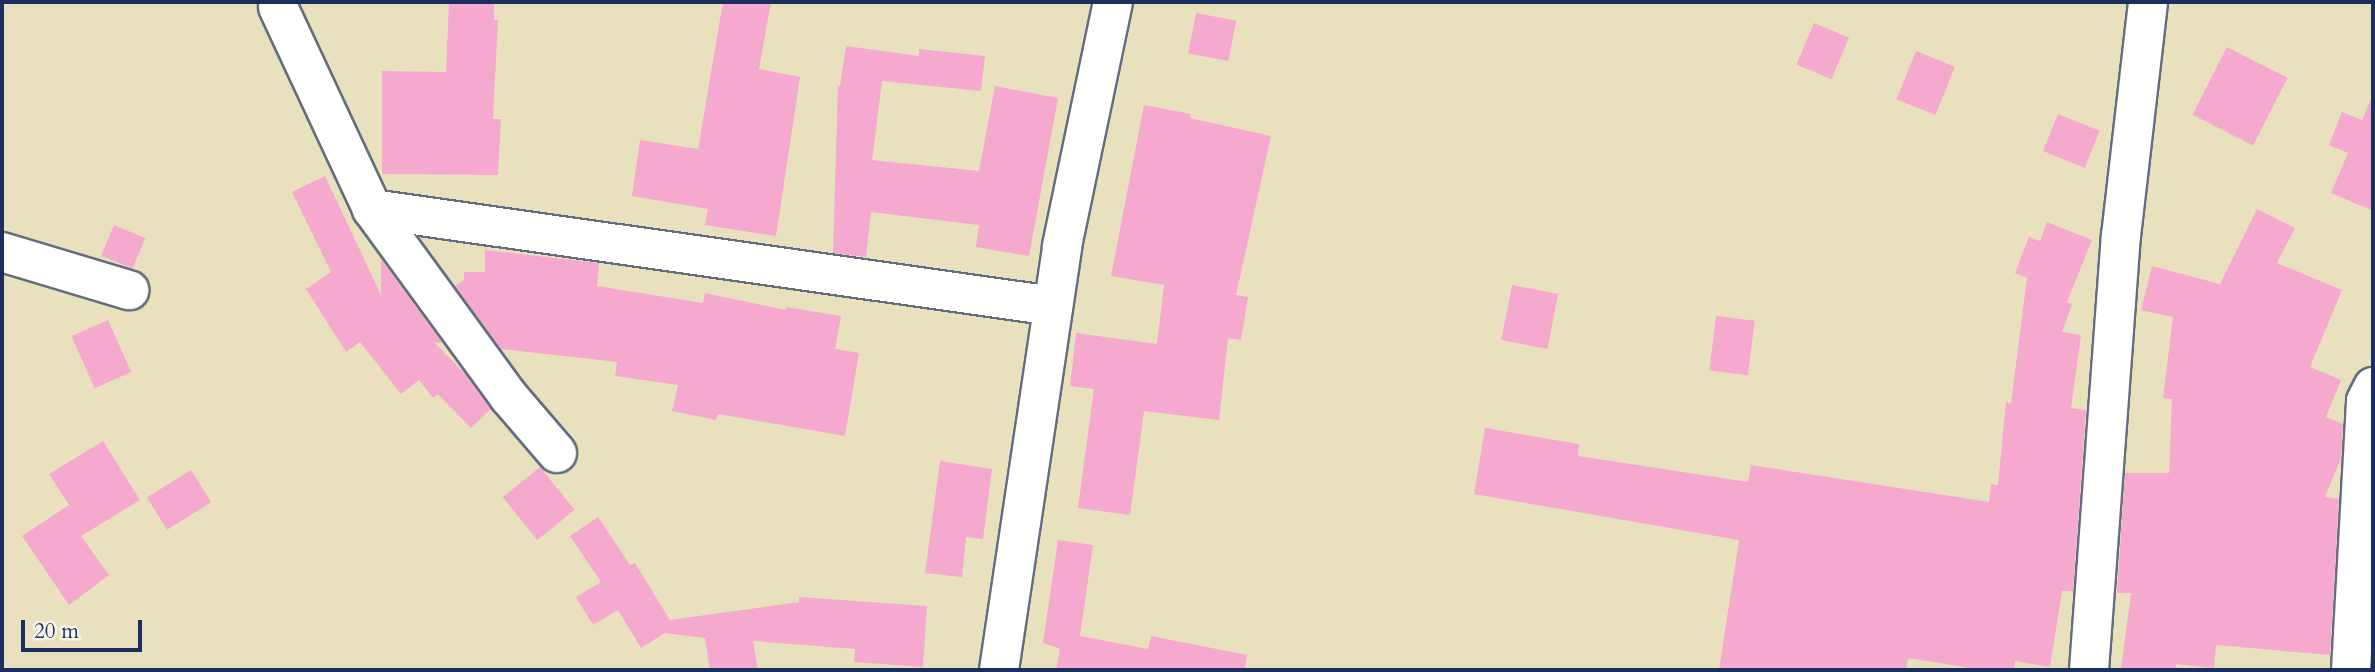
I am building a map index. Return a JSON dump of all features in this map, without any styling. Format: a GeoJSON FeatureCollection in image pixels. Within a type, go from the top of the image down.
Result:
{"type":"FeatureCollection","features":[{"type":"Feature","properties":{"kind":"street"},"geometry":{"type":"LineString","coordinates":[[999,670],[1062,246],[1113,2]]}},
{"type":"Feature","properties":{"kind":"street"},"geometry":{"type":"LineString","coordinates":[[2089,670],[2121,236],[2148,2]]}},
{"type":"Feature","properties":{"kind":"street"},"geometry":{"type":"LineString","coordinates":[[278,7],[372,209],[509,397],[557,453]]}},
{"type":"Feature","properties":{"kind":"street"},"geometry":{"type":"LineString","coordinates":[[372,209],[1053,306]]}},
{"type":"Feature","properties":{"kind":"street"},"geometry":{"type":"LineString","coordinates":[[2,252],[129,290]]}},
{"type":"Feature","properties":{"kind":"street"},"geometry":{"type":"LineString","coordinates":[[2351,670],[2366,401],[2373,387]]}},
{"type":"Feature","properties":{"kind":"building"},"geometry":{"type":"Polygon","coordinates":[[[449,2],[494,2],[494,20],[498,20],[493,119],[501,119],[498,175],[382,174],[382,71],[446,72],[449,2]]]}},
{"type":"Feature","properties":{"kind":"building"},"geometry":{"type":"Polygon","coordinates":[[[723,2],[771,2],[759,69],[800,77],[776,236],[705,225],[708,209],[632,196],[640,140],[698,149],[723,2]]]}},
{"type":"Feature","properties":{"kind":"building"},"geometry":{"type":"Polygon","coordinates":[[[1196,13],[1236,21],[1228,61],[1188,53],[1196,13]]]}},
{"type":"Feature","properties":{"kind":"building"},"geometry":{"type":"Polygon","coordinates":[[[1814,23],[1849,38],[1831,79],[1796,64],[1814,23]]]}},
{"type":"Feature","properties":{"kind":"building"},"geometry":{"type":"Polygon","coordinates":[[[846,46],[919,56],[919,49],[985,56],[981,91],[882,81],[872,160],[979,171],[995,86],[1058,98],[1029,256],[976,247],[979,225],[871,212],[866,257],[833,253],[838,85],[840,86],[846,46]]]}},
{"type":"Feature","properties":{"kind":"building"},"geometry":{"type":"Polygon","coordinates":[[[2227,47],[2288,78],[2253,146],[2192,115],[2227,47]]]}},
{"type":"Feature","properties":{"kind":"building"},"geometry":{"type":"Polygon","coordinates":[[[1916,51],[1955,67],[1935,115],[1897,99],[1916,51]]]}},
{"type":"Feature","properties":{"kind":"building"},"geometry":{"type":"Polygon","coordinates":[[[2373,95],[2373,211],[2331,193],[2348,153],[2329,145],[2342,112],[2362,120],[2373,95]]]}},
{"type":"Feature","properties":{"kind":"building"},"geometry":{"type":"Polygon","coordinates":[[[1144,105],[1191,114],[1190,118],[1271,136],[1236,295],[1248,297],[1241,340],[1228,338],[1219,420],[1144,411],[1130,515],[1078,508],[1094,389],[1070,386],[1076,333],[1157,344],[1164,285],[1111,276],[1144,105]]]}},
{"type":"Feature","properties":{"kind":"building"},"geometry":{"type":"Polygon","coordinates":[[[2058,114],[2100,131],[2085,168],[2043,151],[2058,114]]]}},
{"type":"Feature","properties":{"kind":"building"},"geometry":{"type":"Polygon","coordinates":[[[325,176],[381,295],[381,259],[442,343],[434,342],[466,375],[491,409],[471,428],[438,394],[433,398],[419,380],[401,394],[360,342],[346,352],[306,289],[331,272],[292,192],[325,176]]]}},
{"type":"Feature","properties":{"kind":"building"},"geometry":{"type":"Polygon","coordinates":[[[2257,209],[2295,228],[2277,263],[2342,290],[2310,367],[2341,380],[2326,417],[2343,424],[2341,458],[2325,497],[2339,499],[2330,655],[2216,645],[2214,668],[2176,664],[2176,670],[2121,670],[2131,593],[2117,593],[2125,473],[2169,473],[2172,399],[2163,398],[2173,317],[2141,310],[2152,266],[2220,284],[2257,209]]]}},
{"type":"Feature","properties":{"kind":"building"},"geometry":{"type":"Polygon","coordinates":[[[2047,222],[2092,240],[2067,302],[2072,304],[2062,332],[2081,335],[2071,408],[2086,410],[2073,591],[2062,591],[2050,667],[2015,661],[2014,670],[1983,670],[1908,658],[1906,670],[1719,670],[1739,540],[1474,494],[1485,428],[1579,444],[1578,456],[1748,482],[1751,465],[1989,502],[1991,484],[1998,485],[2006,402],[2011,403],[2027,278],[2015,273],[2029,237],[2040,241],[2047,222]]]}},
{"type":"Feature","properties":{"kind":"building"},"geometry":{"type":"Polygon","coordinates":[[[114,225],[145,238],[132,269],[101,255],[114,225]]]}},
{"type":"Feature","properties":{"kind":"building"},"geometry":{"type":"Polygon","coordinates":[[[485,250],[599,263],[597,286],[703,303],[705,293],[786,310],[786,307],[841,316],[835,349],[859,353],[845,436],[718,414],[716,420],[672,411],[678,385],[615,376],[617,362],[501,349],[455,286],[464,280],[464,272],[485,272],[485,250]]]}},
{"type":"Feature","properties":{"kind":"building"},"geometry":{"type":"Polygon","coordinates":[[[1512,285],[1558,294],[1547,349],[1501,340],[1512,285]]]}},
{"type":"Feature","properties":{"kind":"building"},"geometry":{"type":"Polygon","coordinates":[[[1716,316],[1755,321],[1748,375],[1709,371],[1716,316]]]}},
{"type":"Feature","properties":{"kind":"building"},"geometry":{"type":"Polygon","coordinates":[[[108,320],[131,372],[95,388],[71,336],[108,320]]]}},
{"type":"Feature","properties":{"kind":"building"},"geometry":{"type":"Polygon","coordinates":[[[103,441],[140,500],[81,536],[109,575],[69,605],[22,536],[69,505],[49,474],[103,441]]]}},
{"type":"Feature","properties":{"kind":"building"},"geometry":{"type":"Polygon","coordinates":[[[940,461],[992,469],[983,539],[966,537],[962,577],[925,573],[940,461]]]}},
{"type":"Feature","properties":{"kind":"building"},"geometry":{"type":"Polygon","coordinates":[[[540,467],[575,510],[537,540],[503,497],[540,467]]]}},
{"type":"Feature","properties":{"kind":"building"},"geometry":{"type":"Polygon","coordinates":[[[191,470],[211,502],[167,530],[147,498],[191,470]]]}},
{"type":"Feature","properties":{"kind":"building"},"geometry":{"type":"Polygon","coordinates":[[[598,517],[630,565],[635,563],[670,620],[799,602],[799,597],[927,606],[923,667],[854,662],[855,649],[753,641],[758,670],[710,670],[705,638],[665,633],[641,648],[618,610],[593,625],[576,597],[601,582],[570,536],[598,517]]]}},
{"type":"Feature","properties":{"kind":"building"},"geometry":{"type":"Polygon","coordinates":[[[1058,540],[1093,545],[1080,636],[1148,649],[1151,636],[1247,655],[1245,670],[1056,670],[1060,649],[1043,643],[1058,540]]]}}]}
